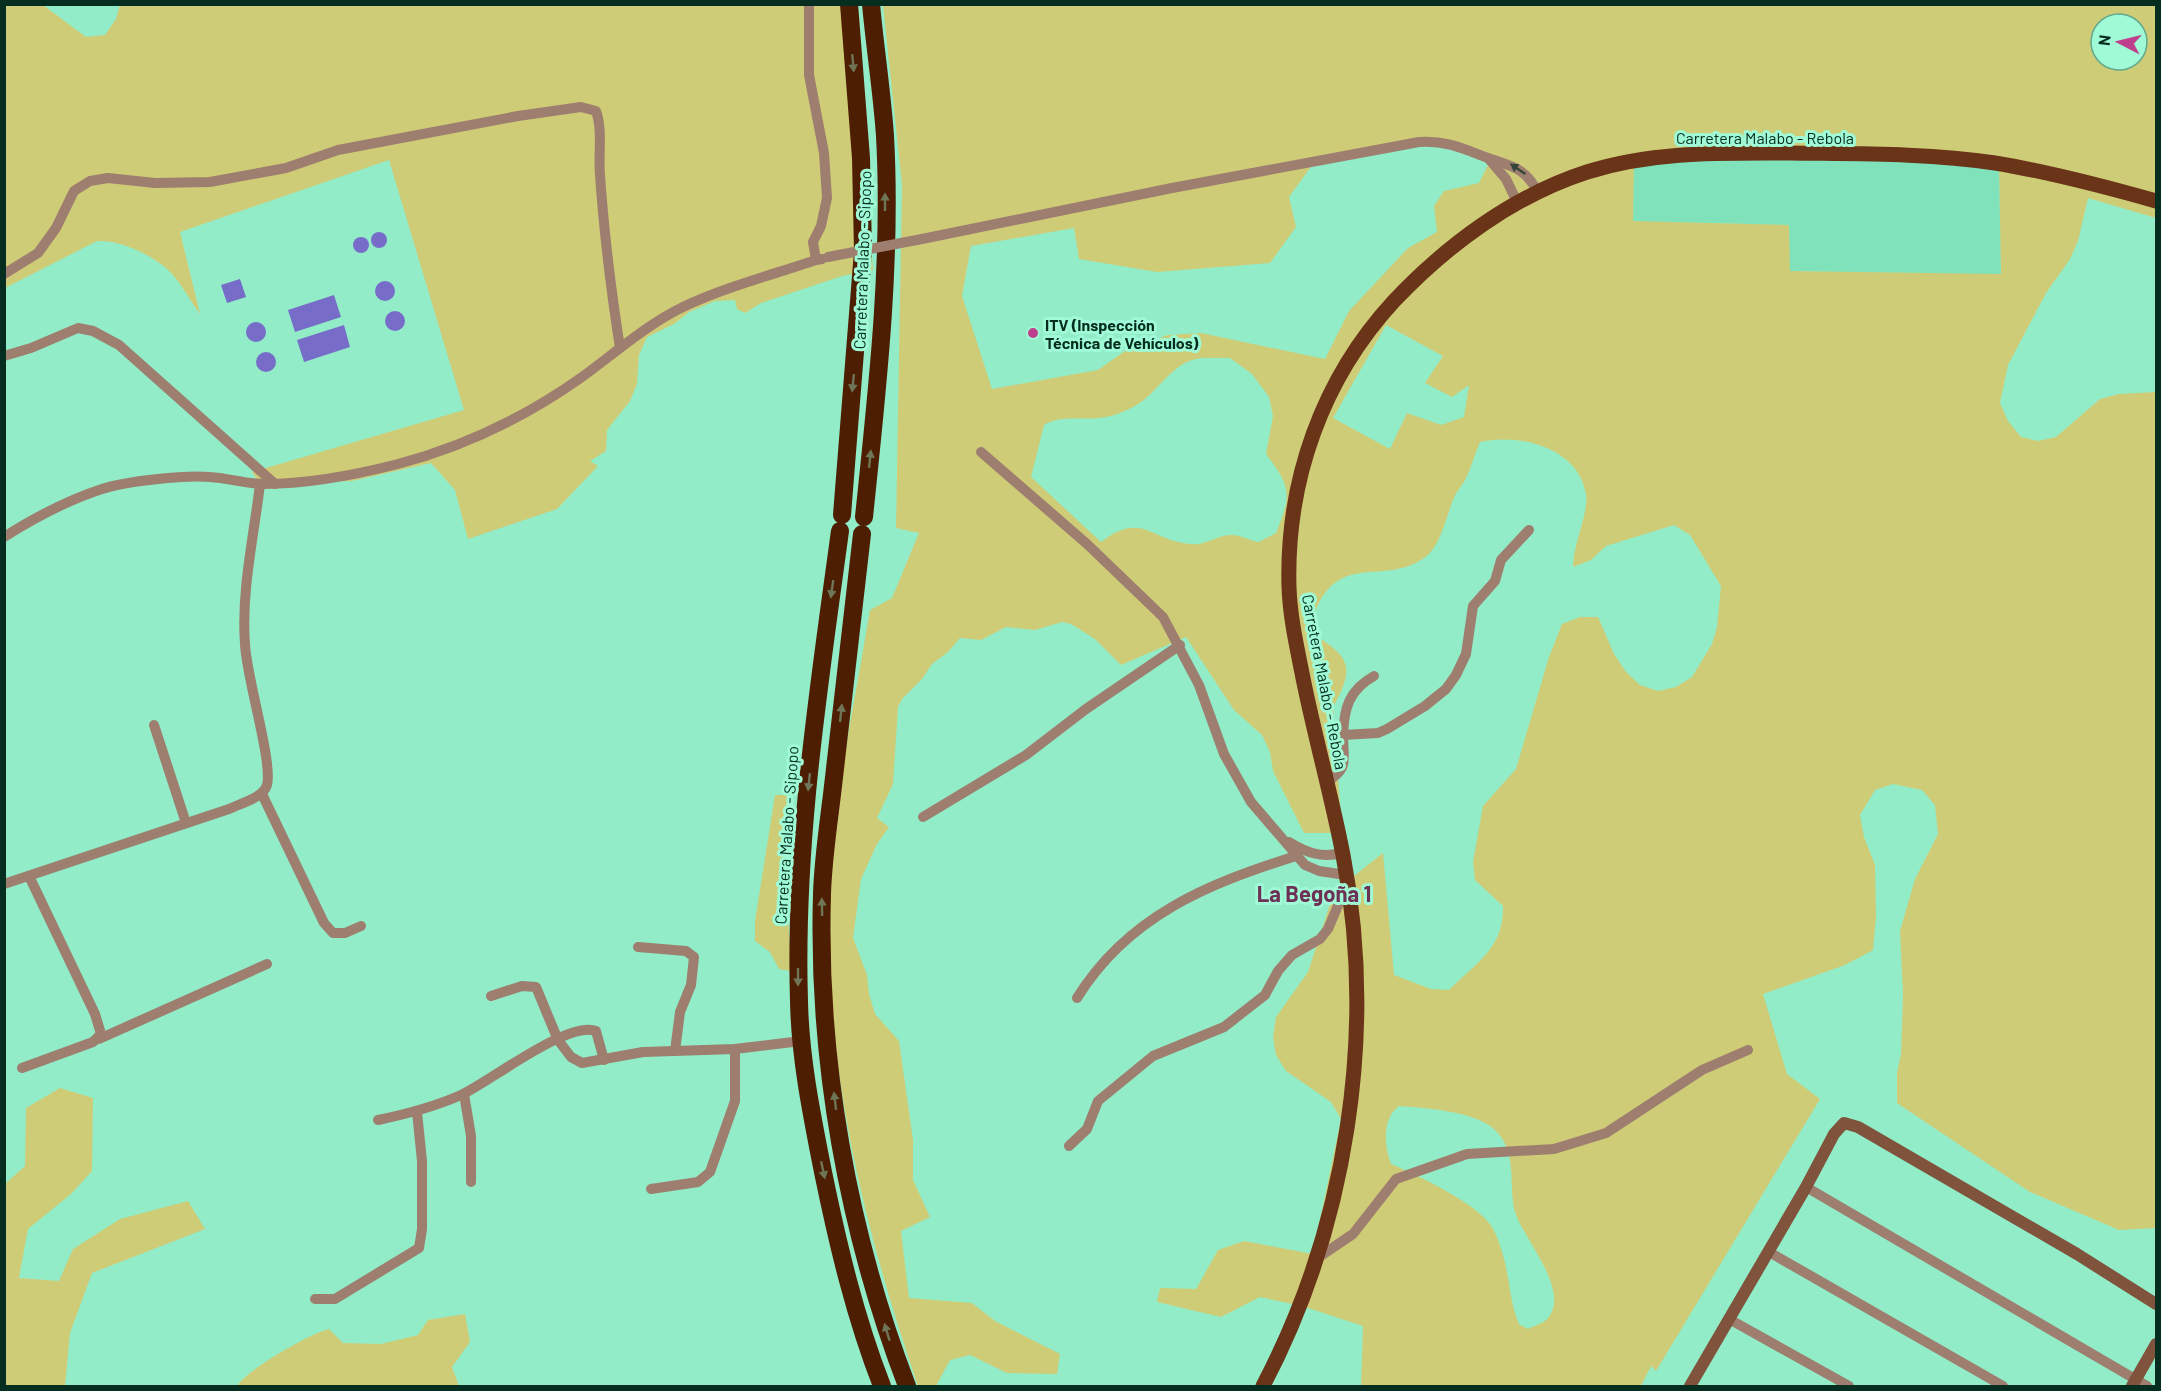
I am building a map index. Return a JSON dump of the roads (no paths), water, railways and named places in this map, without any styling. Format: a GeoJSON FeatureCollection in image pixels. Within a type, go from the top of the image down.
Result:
{"type":"FeatureCollection","features":[{"type":"Feature","properties":{"kind":"highway","name":"Carretera Malabo - Sipopo"},"geometry":{"type":"LineString","coordinates":[[849,4],[861,158],[864,251],[841,523],[818,696],[798,893],[801,1041],[816,1137],[841,1257],[882,1386]]}},
{"type":"Feature","properties":{"kind":"highway","name":"Carretera Malabo - Sipopo"},"geometry":{"type":"LineString","coordinates":[[871,4],[885,136],[883,298],[863,526],[822,893],[823,1009],[838,1124],[864,1254],[891,1345],[907,1386]]}},
{"type":"Feature","properties":{"kind":"main road","name":"Carretera Malabo - Rebola"},"geometry":{"type":"LineString","coordinates":[[1263,1386],[1296,1316],[1316,1259],[1347,1128],[1358,1023],[1356,953],[1347,878],[1298,655],[1289,590],[1291,535],[1300,471],[1322,408],[1343,366],[1375,322],[1421,273],[1465,236],[1538,192],[1583,173],[1623,162],[1668,155],[1892,154],[1992,163],[2073,178],[2157,201]]}},
{"type":"Feature","properties":{"kind":"street"},"geometry":{"type":"LineString","coordinates":[[809,4],[809,75],[824,153],[826,198],[821,226],[813,242],[816,260]]}},
{"type":"Feature","properties":{"kind":"street"},"geometry":{"type":"LineString","coordinates":[[4,274],[38,253],[56,228],[74,191],[90,181],[108,178],[155,183],[210,182],[286,168],[338,150],[518,116],[581,107],[596,111],[599,120],[599,171],[608,270],[620,348]]}},
{"type":"Feature","properties":{"kind":"street"},"geometry":{"type":"LineString","coordinates":[[4,537],[77,500],[103,489],[126,484],[208,477],[275,484],[331,479],[346,473],[399,464],[482,434],[555,395],[620,348],[684,307],[828,257],[1172,188],[1419,142],[1450,143],[1518,169],[1538,192]]}},
{"type":"Feature","properties":{"kind":"street"},"geometry":{"type":"LineString","coordinates":[[1489,159],[1506,179],[1518,204]]}},
{"type":"Feature","properties":{"kind":"street"},"geometry":{"type":"LineString","coordinates":[[4,356],[31,348],[78,328],[93,331],[119,345],[275,484]]}},
{"type":"Feature","properties":{"kind":"street"},"geometry":{"type":"LineString","coordinates":[[981,452],[1087,544],[1163,617],[1180,645],[1199,685],[1224,754],[1251,802],[1284,838],[1296,856],[1312,869],[1347,878],[1328,929],[1320,939],[1292,955],[1278,972],[1265,995],[1224,1027],[1153,1056],[1098,1101],[1088,1130],[1069,1146]]}},
{"type":"Feature","properties":{"kind":"street"},"geometry":{"type":"LineString","coordinates":[[4,884],[186,823],[262,794],[267,784],[266,761],[244,644],[246,594],[260,484]]}},
{"type":"Feature","properties":{"kind":"street"},"geometry":{"type":"LineString","coordinates":[[1343,735],[1378,733],[1387,729],[1425,706],[1446,689],[1466,654],[1473,606],[1495,581],[1501,560],[1529,530]]}},
{"type":"Feature","properties":{"kind":"street"},"geometry":{"type":"LineString","coordinates":[[923,817],[1026,755],[1086,709],[1180,645]]}},
{"type":"Feature","properties":{"kind":"street"},"geometry":{"type":"LineString","coordinates":[[1325,783],[1341,774],[1345,714],[1351,694],[1374,676]]}},
{"type":"Feature","properties":{"kind":"street"},"geometry":{"type":"LineString","coordinates":[[154,725],[186,823]]}},
{"type":"Feature","properties":{"kind":"street"},"geometry":{"type":"LineString","coordinates":[[262,794],[324,923],[333,933],[345,933],[361,926]]}},
{"type":"Feature","properties":{"kind":"street"},"geometry":{"type":"LineString","coordinates":[[1284,838],[1308,853],[1328,856],[1343,853]]}},
{"type":"Feature","properties":{"kind":"street"},"geometry":{"type":"LineString","coordinates":[[1077,998],[1104,959],[1166,908],[1200,891],[1296,856]]}},
{"type":"Feature","properties":{"kind":"street"},"geometry":{"type":"LineString","coordinates":[[29,876],[95,1014],[102,1034],[99,1039]]}},
{"type":"Feature","properties":{"kind":"street"},"geometry":{"type":"LineString","coordinates":[[638,947],[686,951],[694,957],[691,985],[677,1027],[675,1051]]}},
{"type":"Feature","properties":{"kind":"street"},"geometry":{"type":"LineString","coordinates":[[22,1068],[99,1039],[267,964]]}},
{"type":"Feature","properties":{"kind":"street"},"geometry":{"type":"LineString","coordinates":[[491,996],[522,986],[536,987],[558,1040],[576,1061],[603,1060],[643,1052],[735,1049],[801,1041]]}},
{"type":"Feature","properties":{"kind":"street"},"geometry":{"type":"LineString","coordinates":[[378,1120],[417,1112],[464,1094],[516,1060],[578,1032],[593,1030],[599,1036],[603,1060]]}},
{"type":"Feature","properties":{"kind":"street"},"geometry":{"type":"LineString","coordinates":[[651,1189],[698,1182],[710,1172],[735,1101],[735,1049]]}},
{"type":"Feature","properties":{"kind":"street"},"geometry":{"type":"LineString","coordinates":[[1316,1259],[1353,1234],[1396,1179],[1467,1154],[1554,1149],[1606,1133],[1702,1071],[1748,1050]]}},
{"type":"Feature","properties":{"kind":"street"},"geometry":{"type":"LineString","coordinates":[[464,1094],[471,1136],[471,1182]]}},
{"type":"Feature","properties":{"kind":"street"},"geometry":{"type":"LineString","coordinates":[[315,1299],[335,1299],[419,1248],[423,1229],[423,1161],[417,1112]]}},
{"type":"Feature","properties":{"kind":"street"},"geometry":{"type":"LineString","coordinates":[[1691,1386],[1838,1128],[1844,1124],[1852,1125],[2076,1254],[2157,1304]]}},
{"type":"Feature","properties":{"kind":"street"},"geometry":{"type":"LineString","coordinates":[[1806,1187],[2138,1384],[2157,1344]]}},
{"type":"Feature","properties":{"kind":"street"},"geometry":{"type":"LineString","coordinates":[[1768,1252],[2003,1386]]}},
{"type":"Feature","properties":{"kind":"street"},"geometry":{"type":"LineString","coordinates":[[1729,1320],[1849,1386]]}},
{"type":"Feature","properties":{"kind":"place","name":"ITV (Inspección Técnica de Vehículos)"},"geometry":{"type":"Point","coordinates":[1033,333]}},
{"type":"Feature","properties":{"kind":"district","name":"La Begoña 1"},"geometry":{"type":"Point","coordinates":[1314,893]}}]}
